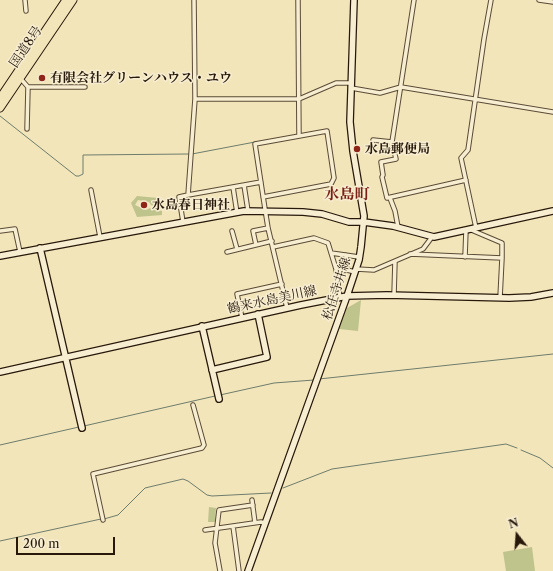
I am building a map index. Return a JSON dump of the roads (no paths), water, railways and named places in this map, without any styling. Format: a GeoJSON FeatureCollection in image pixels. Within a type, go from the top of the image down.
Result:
{"type":"FeatureCollection","features":[{"type":"Feature","properties":{"kind":"highway","name":"国道8号"},"geometry":{"type":"LineString","coordinates":[[0,98],[66,0]]}},
{"type":"Feature","properties":{"kind":"highway","name":"国道8号"},"geometry":{"type":"LineString","coordinates":[[0,108],[73,0]]}},
{"type":"Feature","properties":{"kind":"main road","name":"松任寺井線"},"geometry":{"type":"LineString","coordinates":[[248,571],[360,257],[364,222],[350,122],[354,0]]}},
{"type":"Feature","properties":{"kind":"main road"},"geometry":{"type":"LineString","coordinates":[[0,256],[248,211],[303,212],[326,215],[349,222],[364,222],[398,227],[432,237],[438,237],[553,211]]}},
{"type":"Feature","properties":{"kind":"main road"},"geometry":{"type":"LineString","coordinates":[[40,248],[82,426]]}},
{"type":"Feature","properties":{"kind":"main road"},"geometry":{"type":"LineString","coordinates":[[350,286],[359,296]]}},
{"type":"Feature","properties":{"kind":"main road","name":"鶴来水島美川線"},"geometry":{"type":"LineString","coordinates":[[0,372],[202,326],[347,296],[394,295],[500,298],[531,297],[553,293]]}},
{"type":"Feature","properties":{"kind":"main road"},"geometry":{"type":"LineString","coordinates":[[337,298],[341,305],[342,311]]}},
{"type":"Feature","properties":{"kind":"main road"},"geometry":{"type":"LineString","coordinates":[[212,370],[267,357],[258,314]]}},
{"type":"Feature","properties":{"kind":"main road"},"geometry":{"type":"LineString","coordinates":[[202,326],[219,397]]}},
{"type":"Feature","properties":{"kind":"street"},"geometry":{"type":"LineString","coordinates":[[25,0],[26,11]]}},
{"type":"Feature","properties":{"kind":"street"},"geometry":{"type":"LineString","coordinates":[[188,195],[195,99],[194,0]]}},
{"type":"Feature","properties":{"kind":"street"},"geometry":{"type":"LineString","coordinates":[[298,0],[299,136]]}},
{"type":"Feature","properties":{"kind":"street"},"geometry":{"type":"LineString","coordinates":[[398,227],[396,211],[390,198],[387,198],[382,177],[384,175],[381,162],[396,159],[392,142],[414,0]]}},
{"type":"Feature","properties":{"kind":"street"},"geometry":{"type":"LineString","coordinates":[[476,228],[461,158],[468,150],[491,0]]}},
{"type":"Feature","properties":{"kind":"street"},"geometry":{"type":"LineString","coordinates":[[539,0],[553,2]]}},
{"type":"Feature","properties":{"kind":"street"},"geometry":{"type":"LineString","coordinates":[[20,78],[28,87],[28,129]]}},
{"type":"Feature","properties":{"kind":"street"},"geometry":{"type":"LineString","coordinates":[[195,99],[299,100],[336,83],[380,93],[401,87],[553,112]]}},
{"type":"Feature","properties":{"kind":"street"},"geometry":{"type":"LineString","coordinates":[[28,87],[85,87]]}},
{"type":"Feature","properties":{"kind":"street"},"geometry":{"type":"LineString","coordinates":[[263,197],[331,184],[334,178],[327,131],[254,144],[268,228],[287,308]]}},
{"type":"Feature","properties":{"kind":"street"},"geometry":{"type":"LineString","coordinates":[[374,140],[392,142]]}},
{"type":"Feature","properties":{"kind":"street"},"geometry":{"type":"LineString","coordinates":[[390,198],[466,180]]}},
{"type":"Feature","properties":{"kind":"street"},"geometry":{"type":"LineString","coordinates":[[183,222],[179,197],[261,182]]}},
{"type":"Feature","properties":{"kind":"street"},"geometry":{"type":"LineString","coordinates":[[244,185],[248,211]]}},
{"type":"Feature","properties":{"kind":"street"},"geometry":{"type":"LineString","coordinates":[[233,187],[237,213]]}},
{"type":"Feature","properties":{"kind":"street"},"geometry":{"type":"LineString","coordinates":[[91,190],[100,237]]}},
{"type":"Feature","properties":{"kind":"street"},"geometry":{"type":"LineString","coordinates":[[256,245],[253,232],[268,228]]}},
{"type":"Feature","properties":{"kind":"street"},"geometry":{"type":"LineString","coordinates":[[0,232],[15,229],[20,252]]}},
{"type":"Feature","properties":{"kind":"street"},"geometry":{"type":"LineString","coordinates":[[464,257],[468,230],[502,243],[500,298]]}},
{"type":"Feature","properties":{"kind":"street"},"geometry":{"type":"LineString","coordinates":[[232,231],[237,249]]}},
{"type":"Feature","properties":{"kind":"street"},"geometry":{"type":"LineString","coordinates":[[336,272],[347,270],[374,270],[423,249],[432,237]]}},
{"type":"Feature","properties":{"kind":"street"},"geometry":{"type":"LineString","coordinates":[[273,246],[314,238],[328,243],[336,272],[337,298]]}},
{"type":"Feature","properties":{"kind":"street"},"geometry":{"type":"LineString","coordinates":[[227,252],[272,241]]}},
{"type":"Feature","properties":{"kind":"street"},"geometry":{"type":"LineString","coordinates":[[331,253],[360,257]]}},
{"type":"Feature","properties":{"kind":"street"},"geometry":{"type":"LineString","coordinates":[[410,254],[502,258]]}},
{"type":"Feature","properties":{"kind":"street"},"geometry":{"type":"LineString","coordinates":[[346,255],[347,270]]}},
{"type":"Feature","properties":{"kind":"street"},"geometry":{"type":"LineString","coordinates":[[394,295],[395,261]]}},
{"type":"Feature","properties":{"kind":"street"},"geometry":{"type":"LineString","coordinates":[[242,318],[237,294],[282,284]]}},
{"type":"Feature","properties":{"kind":"street"},"geometry":{"type":"LineString","coordinates":[[102,519],[93,474],[202,448],[204,445],[193,405]]}},
{"type":"Feature","properties":{"kind":"street"},"geometry":{"type":"LineString","coordinates":[[252,500],[255,523]]}},
{"type":"Feature","properties":{"kind":"street"},"geometry":{"type":"LineString","coordinates":[[220,571],[215,543],[219,510],[253,505]]}},
{"type":"Feature","properties":{"kind":"street"},"geometry":{"type":"LineString","coordinates":[[205,530],[261,522],[265,523]]}},
{"type":"Feature","properties":{"kind":"street"},"geometry":{"type":"LineString","coordinates":[[233,526],[239,571]]}},
{"type":"Feature","properties":{"kind":"waterway"},"geometry":{"type":"LineString","coordinates":[[0,116],[76,176],[83,174],[83,155],[189,154]]}},
{"type":"Feature","properties":{"kind":"waterway"},"geometry":{"type":"LineString","coordinates":[[192,154],[255,142]]}},
{"type":"Feature","properties":{"kind":"waterway"},"geometry":{"type":"LineString","coordinates":[[319,379],[553,354]]}},
{"type":"Feature","properties":{"kind":"waterway"},"geometry":{"type":"LineString","coordinates":[[220,395],[274,383],[314,380]]}},
{"type":"Feature","properties":{"kind":"waterway"},"geometry":{"type":"LineString","coordinates":[[84,426],[215,396]]}},
{"type":"Feature","properties":{"kind":"waterway"},"geometry":{"type":"LineString","coordinates":[[0,445],[79,427]]}},
{"type":"Feature","properties":{"kind":"waterway"},"geometry":{"type":"LineString","coordinates":[[283,488],[332,469],[506,444],[517,448]]}},
{"type":"Feature","properties":{"kind":"waterway"},"geometry":{"type":"LineString","coordinates":[[521,450],[540,458],[553,468]]}},
{"type":"Feature","properties":{"kind":"waterway"},"geometry":{"type":"LineString","coordinates":[[104,519],[118,515],[145,488],[183,479],[207,495],[212,496],[271,493]]}},
{"type":"Feature","properties":{"kind":"waterway"},"geometry":{"type":"LineString","coordinates":[[0,541],[101,519]]}},
{"type":"Feature","properties":{"kind":"place","name":"有限会社グリーンハウス・ユウ"},"geometry":{"type":"Point","coordinates":[42,78]}},
{"type":"Feature","properties":{"kind":"place","name":"水島郵便局"},"geometry":{"type":"Point","coordinates":[357,149]}},
{"type":"Feature","properties":{"kind":"place","name":"水島春日神社"},"geometry":{"type":"Point","coordinates":[144,205]}},
{"type":"Feature","properties":{"kind":"district","name":"水島町"},"geometry":{"type":"Point","coordinates":[347,195]}}]}
